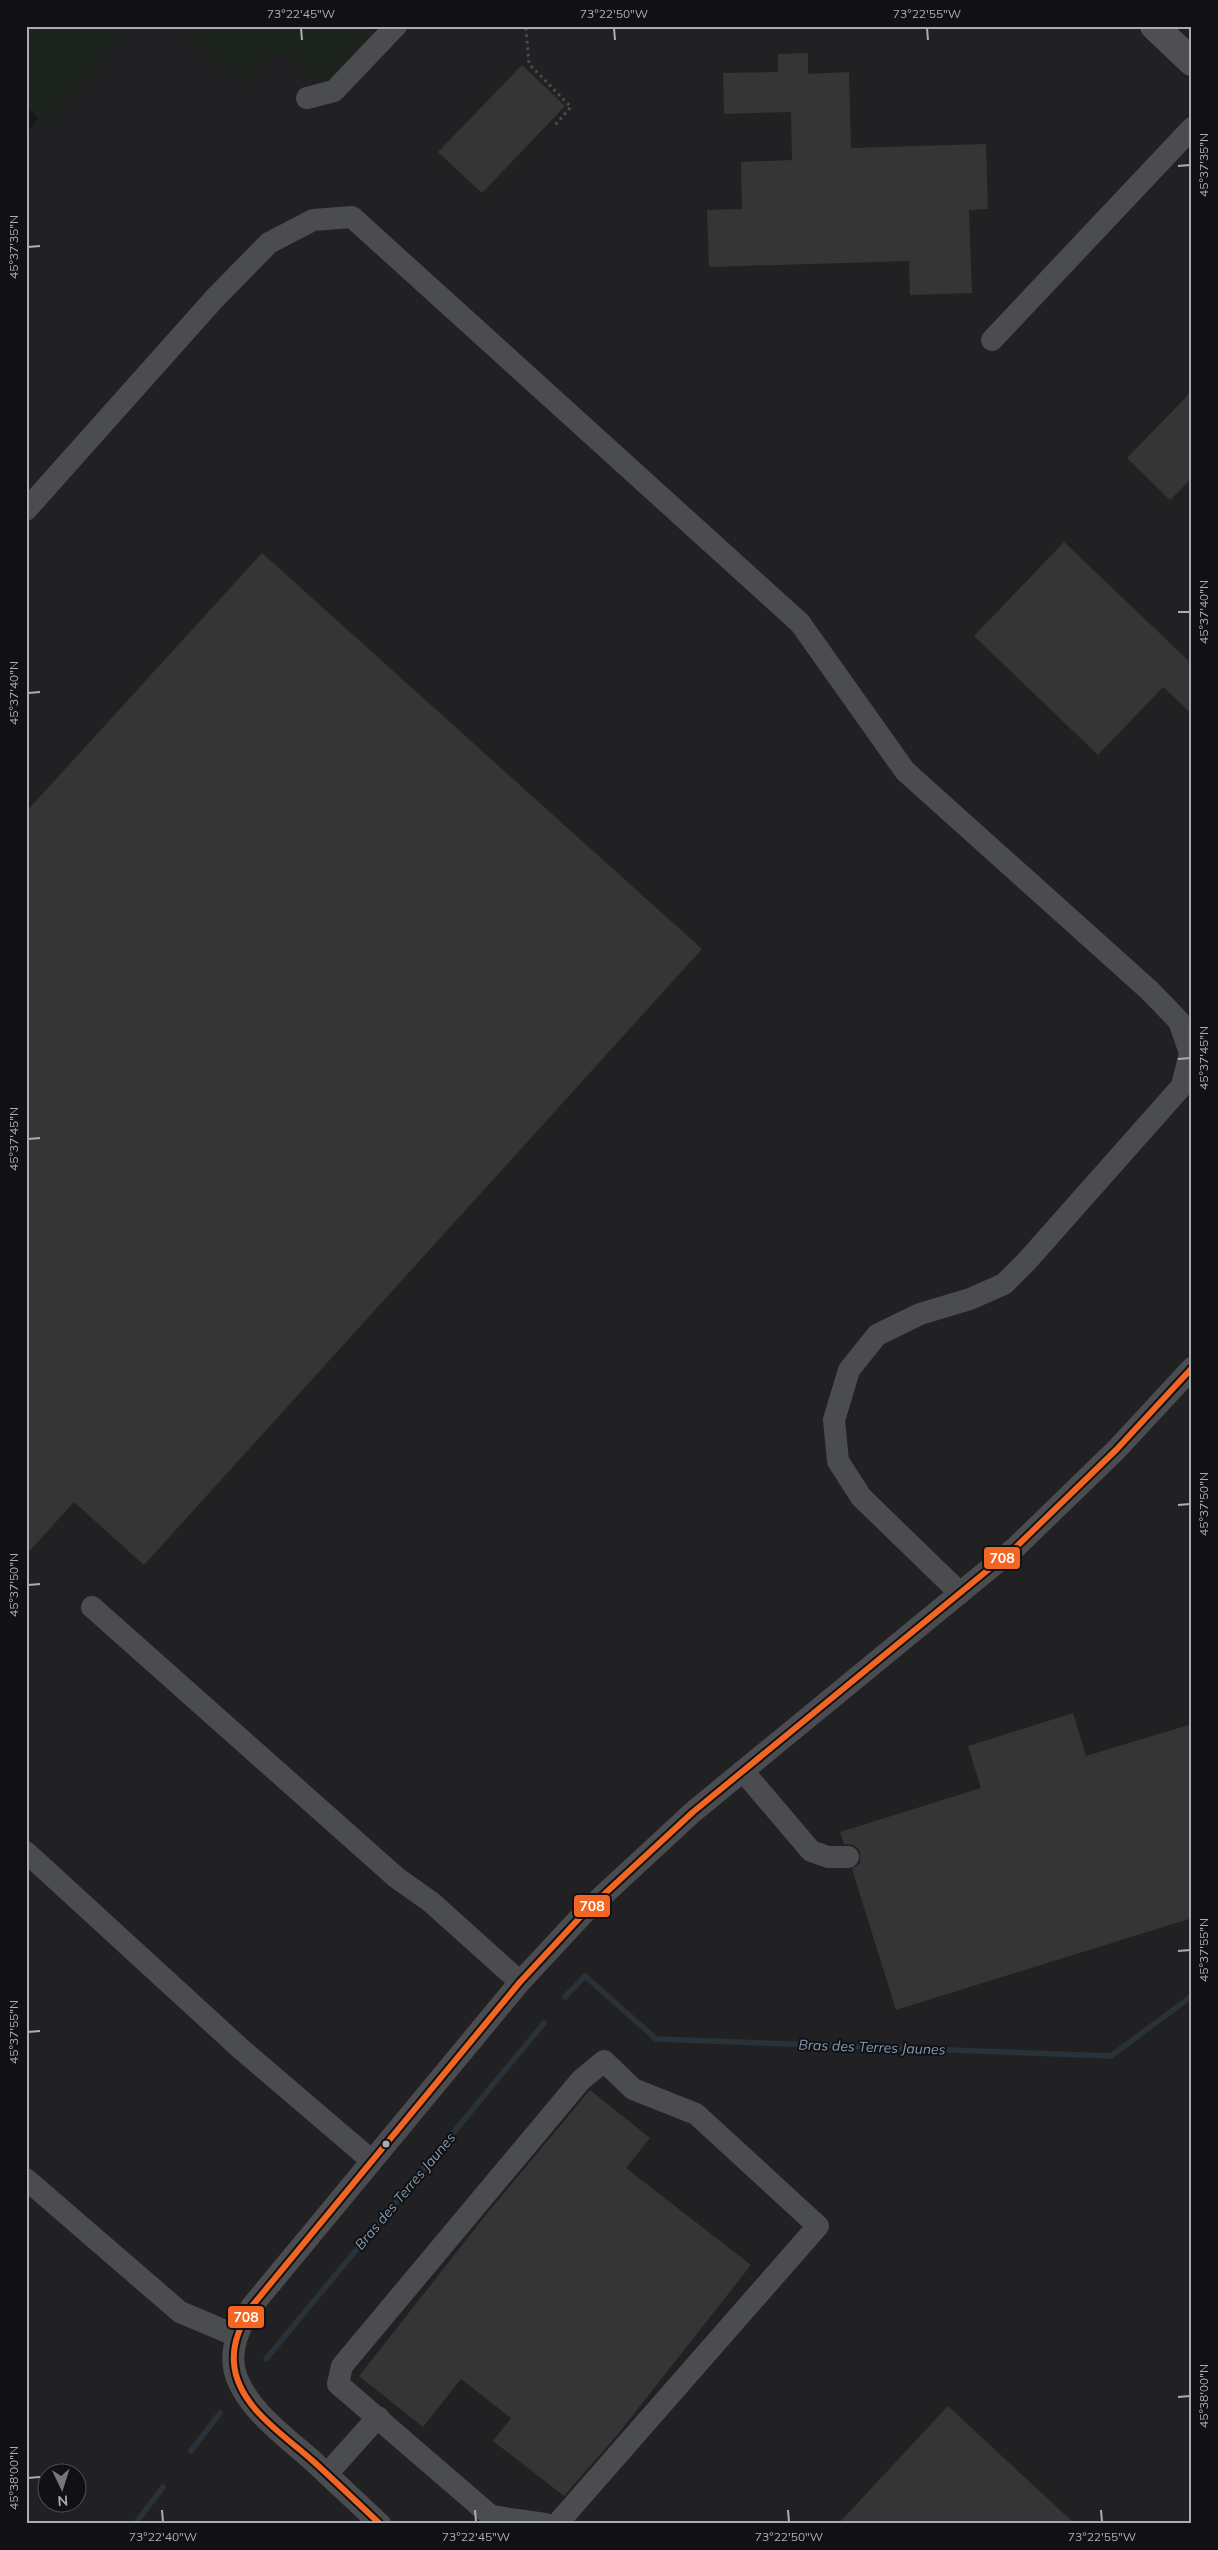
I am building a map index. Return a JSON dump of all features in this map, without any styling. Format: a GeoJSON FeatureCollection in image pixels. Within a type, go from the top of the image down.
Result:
{"type":"FeatureCollection","features":[{"type":"Feature","properties":{"kind":"main road"},"geometry":{"type":"LineString","coordinates":[[1154,26],[1192,62]]}},
{"type":"Feature","properties":{"kind":"street"},"geometry":{"type":"LineString","coordinates":[[307,98],[334,91],[396,26]]}},
{"type":"Feature","properties":{"kind":"street"},"geometry":{"type":"LineString","coordinates":[[992,340],[1192,128]]}},
{"type":"Feature","properties":{"kind":"street"},"geometry":{"type":"LineString","coordinates":[[26,510],[215,298],[269,243],[313,220],[352,217],[800,623],[905,771],[1149,990],[1179,1021],[1190,1053],[1182,1086],[1027,1261],[1004,1284],[970,1299],[920,1314],[878,1335],[849,1370],[834,1420],[838,1461],[861,1497],[960,1593]]}},
{"type":"Feature","properties":{"kind":"street"},"geometry":{"type":"LineString","coordinates":[[380,2524],[271,2422],[247,2395],[238,2379],[234,2365],[237,2336],[259,2296],[520,1982],[576,1921],[624,1873],[743,1771],[1016,1547],[1087,1480],[1192,1368]]}},
{"type":"Feature","properties":{"kind":"street"},"geometry":{"type":"LineString","coordinates":[[92,1607],[398,1878],[431,1902],[520,1982]]}},
{"type":"Feature","properties":{"kind":"street"},"geometry":{"type":"LineString","coordinates":[[743,1771],[811,1851],[828,1857],[848,1857]]}},
{"type":"Feature","properties":{"kind":"street"},"geometry":{"type":"LineString","coordinates":[[26,1852],[241,2049],[372,2160]]}},
{"type":"Feature","properties":{"kind":"street"},"geometry":{"type":"LineString","coordinates":[[545,2524],[488,2520],[378,2417],[338,2384],[342,2366],[581,2080],[604,2062],[633,2089],[696,2114],[818,2226],[557,2524]]}},
{"type":"Feature","properties":{"kind":"street"},"geometry":{"type":"LineString","coordinates":[[26,2179],[180,2312],[214,2328],[237,2336]]}},
{"type":"Feature","properties":{"kind":"street"},"geometry":{"type":"LineString","coordinates":[[327,2474],[378,2417]]}},
{"type":"Feature","properties":{"kind":"path"},"geometry":{"type":"LineString","coordinates":[[526,28],[529,64],[571,107],[555,125]]}},
{"type":"Feature","properties":{"kind":"shaded area"},"geometry":{"type":"Polygon","coordinates":[[[26,26],[129,26],[48,126],[26,107],[26,26]]]}},
{"type":"Feature","properties":{"kind":"shaded area"},"geometry":{"type":"Polygon","coordinates":[[[114,26],[1192,26],[1192,2524],[26,2524],[26,133],[114,26]]]}},
{"type":"Feature","properties":{"kind":"shaded area"},"geometry":{"type":"Polygon","coordinates":[[[158,26],[375,26],[323,85],[278,50],[248,85],[204,55],[176,29],[158,26]]]}},
{"type":"Feature","properties":{"kind":"building"},"geometry":{"type":"Polygon","coordinates":[[[808,53],[808,74],[849,72],[851,148],[986,144],[988,209],[969,210],[972,293],[910,295],[909,261],[709,267],[707,210],[742,209],[741,162],[792,160],[791,112],[724,114],[723,73],[778,72],[778,54],[808,53]]]}},
{"type":"Feature","properties":{"kind":"building"},"geometry":{"type":"Polygon","coordinates":[[[522,65],[565,106],[482,193],[438,152],[522,65]]]}},
{"type":"Feature","properties":{"kind":"building"},"geometry":{"type":"Polygon","coordinates":[[[1192,391],[1192,478],[1170,500],[1127,458],[1192,391]]]}},
{"type":"Feature","properties":{"kind":"building"},"geometry":{"type":"Polygon","coordinates":[[[1064,542],[1192,664],[1192,714],[1163,687],[1098,755],[974,636],[1064,542]]]}},
{"type":"Feature","properties":{"kind":"building"},"geometry":{"type":"Polygon","coordinates":[[[262,553],[702,949],[144,1565],[74,1502],[26,1555],[26,812],[262,553]]]}},
{"type":"Feature","properties":{"kind":"building"},"geometry":{"type":"Polygon","coordinates":[[[1073,1713],[1086,1756],[1192,1724],[1192,1918],[896,2010],[852,1869],[860,1863],[860,1851],[854,1845],[844,1844],[840,1832],[981,1788],[968,1746],[1073,1713]]]}},
{"type":"Feature","properties":{"kind":"building"},"geometry":{"type":"Polygon","coordinates":[[[590,2090],[650,2138],[626,2168],[751,2265],[618,2434],[564,2496],[493,2441],[511,2418],[461,2379],[423,2427],[359,2376],[489,2211],[590,2090]]]}},
{"type":"Feature","properties":{"kind":"building"},"geometry":{"type":"Polygon","coordinates":[[[948,2406],[1075,2524],[838,2524],[948,2406]]]}},
{"type":"Feature","properties":{"kind":"waterway","name":"Bras des Terres Jaunes"},"geometry":{"type":"LineString","coordinates":[[565,1997],[585,1976],[656,2039],[1111,2056],[1192,1996]]}},
{"type":"Feature","properties":{"kind":"waterway","name":"Bras des Terres Jaunes"},"geometry":{"type":"LineString","coordinates":[[266,2359],[544,2023]]}},
{"type":"Feature","properties":{"kind":"waterway","name":"Bras des Terres Jaunes"},"geometry":{"type":"LineString","coordinates":[[191,2451],[220,2413]]}},
{"type":"Feature","properties":{"kind":"waterway","name":"Bras des Terres Jaunes"},"geometry":{"type":"LineString","coordinates":[[135,2524],[163,2487]]}},
{"type":"Feature","properties":{"kind":"transit line","name":"708"},"geometry":{"type":"LineString","coordinates":[[380,2524],[313,2461],[276,2430],[253,2406],[244,2393],[237,2378],[234,2355],[238,2333],[252,2306],[520,1982],[586,1911],[693,1812],[1016,1547],[1116,1450],[1192,1368]]}}]}
